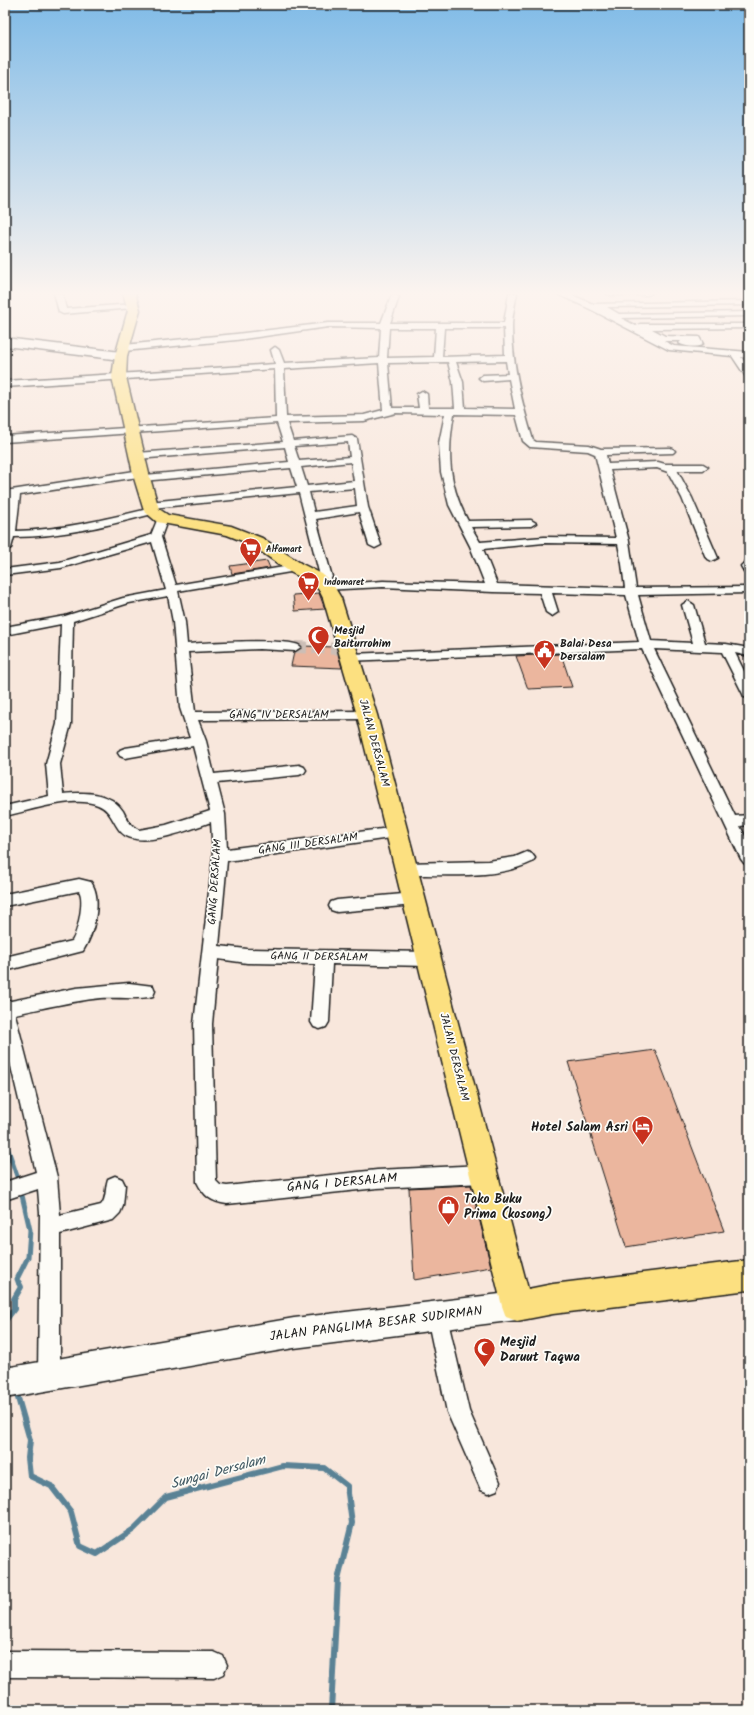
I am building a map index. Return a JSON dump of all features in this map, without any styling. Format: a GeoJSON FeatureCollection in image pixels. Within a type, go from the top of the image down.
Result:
{"type":"FeatureCollection","features":[{"type":"Feature","properties":{"kind":"main road"},"geometry":{"type":"LineString","coordinates":[[120,373],[119,377],[140,469],[155,518],[241,534],[256,541],[324,585]]}},
{"type":"Feature","properties":{"kind":"main road","name":"JALAN DERSALAM"},"geometry":{"type":"LineString","coordinates":[[324,585],[367,715],[517,1306]]}},
{"type":"Feature","properties":{"kind":"main road","name":"JALAN PANGLIMA BESAR SUDIRMAN"},"geometry":{"type":"LineString","coordinates":[[5,1383],[294,1333],[437,1317],[517,1306],[553,1299],[749,1275]]}},
{"type":"Feature","properties":{"kind":"street"},"geometry":{"type":"LineString","coordinates":[[5,384],[177,373]]}},
{"type":"Feature","properties":{"kind":"street"},"geometry":{"type":"LineString","coordinates":[[280,373],[281,420],[311,516],[326,577],[324,585],[383,584],[631,592],[749,590]]}},
{"type":"Feature","properties":{"kind":"street"},"geometry":{"type":"LineString","coordinates":[[384,373],[388,411]]}},
{"type":"Feature","properties":{"kind":"street"},"geometry":{"type":"LineString","coordinates":[[455,373],[458,382],[455,410],[444,443],[446,472],[454,506],[476,546],[493,588]]}},
{"type":"Feature","properties":{"kind":"street"},"geometry":{"type":"LineString","coordinates":[[513,373],[520,412],[528,441],[533,445],[589,448],[600,452],[670,451]]}},
{"type":"Feature","properties":{"kind":"street"},"geometry":{"type":"LineString","coordinates":[[483,378],[513,376]]}},
{"type":"Feature","properties":{"kind":"street"},"geometry":{"type":"LineString","coordinates":[[422,394],[424,410]]}},
{"type":"Feature","properties":{"kind":"street"},"geometry":{"type":"LineString","coordinates":[[5,439],[281,420],[364,418],[388,411],[455,410],[520,412]]}},
{"type":"Feature","properties":{"kind":"street"},"geometry":{"type":"LineString","coordinates":[[5,548],[10,534],[10,494],[288,443],[351,438],[356,459],[363,507],[375,545]]}},
{"type":"Feature","properties":{"kind":"street"},"geometry":{"type":"LineString","coordinates":[[600,452],[623,541],[628,564],[631,592],[646,645],[749,859]]}},
{"type":"Feature","properties":{"kind":"street"},"geometry":{"type":"LineString","coordinates":[[140,469],[295,466],[356,459]]}},
{"type":"Feature","properties":{"kind":"street"},"geometry":{"type":"LineString","coordinates":[[604,467],[658,465],[672,470],[712,558]]}},
{"type":"Feature","properties":{"kind":"street"},"geometry":{"type":"LineString","coordinates":[[666,467],[703,467]]}},
{"type":"Feature","properties":{"kind":"street"},"geometry":{"type":"LineString","coordinates":[[10,534],[57,530],[126,518],[155,518],[303,489],[359,484]]}},
{"type":"Feature","properties":{"kind":"street"},"geometry":{"type":"LineString","coordinates":[[311,516],[356,510],[363,507]]}},
{"type":"Feature","properties":{"kind":"street"},"geometry":{"type":"LineString","coordinates":[[5,572],[61,565],[155,518]]}},
{"type":"Feature","properties":{"kind":"street","name":"GANG DERSALAM"},"geometry":{"type":"LineString","coordinates":[[155,518],[161,558],[172,590],[179,622],[187,708],[199,741],[218,814],[220,856],[203,1024],[207,1182]]}},
{"type":"Feature","properties":{"kind":"street"},"geometry":{"type":"LineString","coordinates":[[465,524],[532,523]]}},
{"type":"Feature","properties":{"kind":"street"},"geometry":{"type":"LineString","coordinates":[[476,546],[544,540],[623,541]]}},
{"type":"Feature","properties":{"kind":"street"},"geometry":{"type":"LineString","coordinates":[[749,564],[747,566],[749,571]]}},
{"type":"Feature","properties":{"kind":"street"},"geometry":{"type":"LineString","coordinates":[[5,631],[67,619],[127,600],[172,590],[296,568]]}},
{"type":"Feature","properties":{"kind":"street"},"geometry":{"type":"LineString","coordinates":[[544,589],[552,612]]}},
{"type":"Feature","properties":{"kind":"street"},"geometry":{"type":"LineString","coordinates":[[688,605],[700,647]]}},
{"type":"Feature","properties":{"kind":"street"},"geometry":{"type":"LineString","coordinates":[[56,799],[54,764],[64,724],[67,619]]}},
{"type":"Feature","properties":{"kind":"street"},"geometry":{"type":"LineString","coordinates":[[181,648],[245,645],[295,647]]}},
{"type":"Feature","properties":{"kind":"street"},"geometry":{"type":"LineString","coordinates":[[346,652],[646,645],[726,648],[749,652]]}},
{"type":"Feature","properties":{"kind":"street"},"geometry":{"type":"LineString","coordinates":[[726,648],[749,694]]}},
{"type":"Feature","properties":{"kind":"street","name":"GANG IV DERSALAM"},"geometry":{"type":"LineString","coordinates":[[190,716],[367,715]]}},
{"type":"Feature","properties":{"kind":"street"},"geometry":{"type":"LineString","coordinates":[[125,753],[199,741]]}},
{"type":"Feature","properties":{"kind":"street"},"geometry":{"type":"LineString","coordinates":[[209,779],[299,770]]}},
{"type":"Feature","properties":{"kind":"street"},"geometry":{"type":"LineString","coordinates":[[5,811],[56,799],[90,799],[104,801],[112,807],[127,831],[142,836],[218,814]]}},
{"type":"Feature","properties":{"kind":"street"},"geometry":{"type":"LineString","coordinates":[[731,822],[749,820]]}},
{"type":"Feature","properties":{"kind":"street","name":"GANG III DERSALAM"},"geometry":{"type":"LineString","coordinates":[[220,856],[397,832]]}},
{"type":"Feature","properties":{"kind":"street"},"geometry":{"type":"LineString","coordinates":[[406,869],[494,866],[517,863],[527,858]]}},
{"type":"Feature","properties":{"kind":"street"},"geometry":{"type":"LineString","coordinates":[[5,900],[79,885],[86,886],[88,889],[86,926],[83,936],[77,946],[5,964]]}},
{"type":"Feature","properties":{"kind":"street"},"geometry":{"type":"LineString","coordinates":[[337,906],[414,899]]}},
{"type":"Feature","properties":{"kind":"street","name":"GANG II DERSALAM"},"geometry":{"type":"LineString","coordinates":[[210,952],[247,956],[429,959]]}},
{"type":"Feature","properties":{"kind":"street"},"geometry":{"type":"LineString","coordinates":[[320,1022],[324,958]]}},
{"type":"Feature","properties":{"kind":"street"},"geometry":{"type":"LineString","coordinates":[[45,1375],[50,1227],[36,1181],[5,1007],[101,991],[128,989],[147,991]]}},
{"type":"Feature","properties":{"kind":"street","name":"GANG I DERSALAM"},"geometry":{"type":"LineString","coordinates":[[207,1182],[211,1191],[216,1194],[227,1195],[377,1179],[483,1174]]}},
{"type":"Feature","properties":{"kind":"street"},"geometry":{"type":"LineString","coordinates":[[5,1191],[36,1181]]}},
{"type":"Feature","properties":{"kind":"street"},"geometry":{"type":"LineString","coordinates":[[50,1227],[106,1213],[113,1206],[115,1185]]}},
{"type":"Feature","properties":{"kind":"street"},"geometry":{"type":"LineString","coordinates":[[437,1317],[458,1412],[489,1482]]}},
{"type":"Feature","properties":{"kind":"street"},"geometry":{"type":"LineString","coordinates":[[5,1664],[214,1665]]}},
{"type":"Feature","properties":{"kind":"building","name":"Alfamart"},"geometry":{"type":"Polygon","coordinates":[[[267,561],[270,568],[232,574],[230,566],[267,561]]]}},
{"type":"Feature","properties":{"kind":"building","name":"Indomaret"},"geometry":{"type":"Polygon","coordinates":[[[319,593],[325,609],[295,611],[293,595],[319,593]]]}},
{"type":"Feature","properties":{"kind":"building","name":"Mesjid Baiturrohim"},"geometry":{"type":"Polygon","coordinates":[[[302,646],[336,647],[342,668],[291,666],[294,652],[302,648],[302,646]]]}},
{"type":"Feature","properties":{"kind":"building","name":"Balai Desa Dersalam"},"geometry":{"type":"Polygon","coordinates":[[[561,654],[572,687],[528,689],[516,656],[561,654]]]}},
{"type":"Feature","properties":{"kind":"building","name":"Hotel Salam Asri"},"geometry":{"type":"Polygon","coordinates":[[[655,1050],[724,1231],[626,1247],[568,1062],[655,1050]]]}},
{"type":"Feature","properties":{"kind":"building","name":"Toko Buku Prima (kosong)"},"geometry":{"type":"Polygon","coordinates":[[[471,1185],[491,1267],[414,1280],[409,1188],[471,1185]]]}},
{"type":"Feature","properties":{"kind":"waterway","name":"Sungai Dersalam"},"geometry":{"type":"LineString","coordinates":[[5,1141],[19,1182]]}},
{"type":"Feature","properties":{"kind":"waterway","name":"Sungai Dersalam"},"geometry":{"type":"LineString","coordinates":[[19,1284],[17,1279],[28,1257],[30,1230],[21,1191]]}},
{"type":"Feature","properties":{"kind":"waterway","name":"Sungai Dersalam"},"geometry":{"type":"LineString","coordinates":[[5,1321],[14,1309],[14,1299],[21,1287],[19,1283]]}},
{"type":"Feature","properties":{"kind":"waterway","name":"Sungai Dersalam"},"geometry":{"type":"LineString","coordinates":[[5,1354],[10,1371]]}},
{"type":"Feature","properties":{"kind":"waterway","name":"Sungai Dersalam"},"geometry":{"type":"LineString","coordinates":[[16,1391],[30,1440],[28,1458],[30,1476],[51,1486],[71,1512],[80,1546],[97,1554],[134,1529],[166,1497],[283,1466],[324,1468],[347,1486],[352,1523],[338,1580],[331,1710]]}},
{"type":"Feature","properties":{"kind":"tunnel"},"geometry":{"type":"LineString","coordinates":[[295,647],[342,649]]}},
{"type":"Feature","properties":{"kind":"place","name":"Alfamart"},"geometry":{"type":"Point","coordinates":[250,568]}},
{"type":"Feature","properties":{"kind":"place","name":"Indomaret"},"geometry":{"type":"Point","coordinates":[309,602]}},
{"type":"Feature","properties":{"kind":"place","name":"Mesjid Baiturrohim"},"geometry":{"type":"Point","coordinates":[319,656]}},
{"type":"Feature","properties":{"kind":"place","name":"Balai Desa Dersalam"},"geometry":{"type":"Point","coordinates":[544,670]}},
{"type":"Feature","properties":{"kind":"place","name":"Hotel Salam Asri"},"geometry":{"type":"Point","coordinates":[643,1146]}},
{"type":"Feature","properties":{"kind":"place","name":"Toko Buku Prima (kosong)"},"geometry":{"type":"Point","coordinates":[448,1226]}},
{"type":"Feature","properties":{"kind":"place","name":"Mesjid Daruut Taqwa"},"geometry":{"type":"Point","coordinates":[484,1368]}}]}
